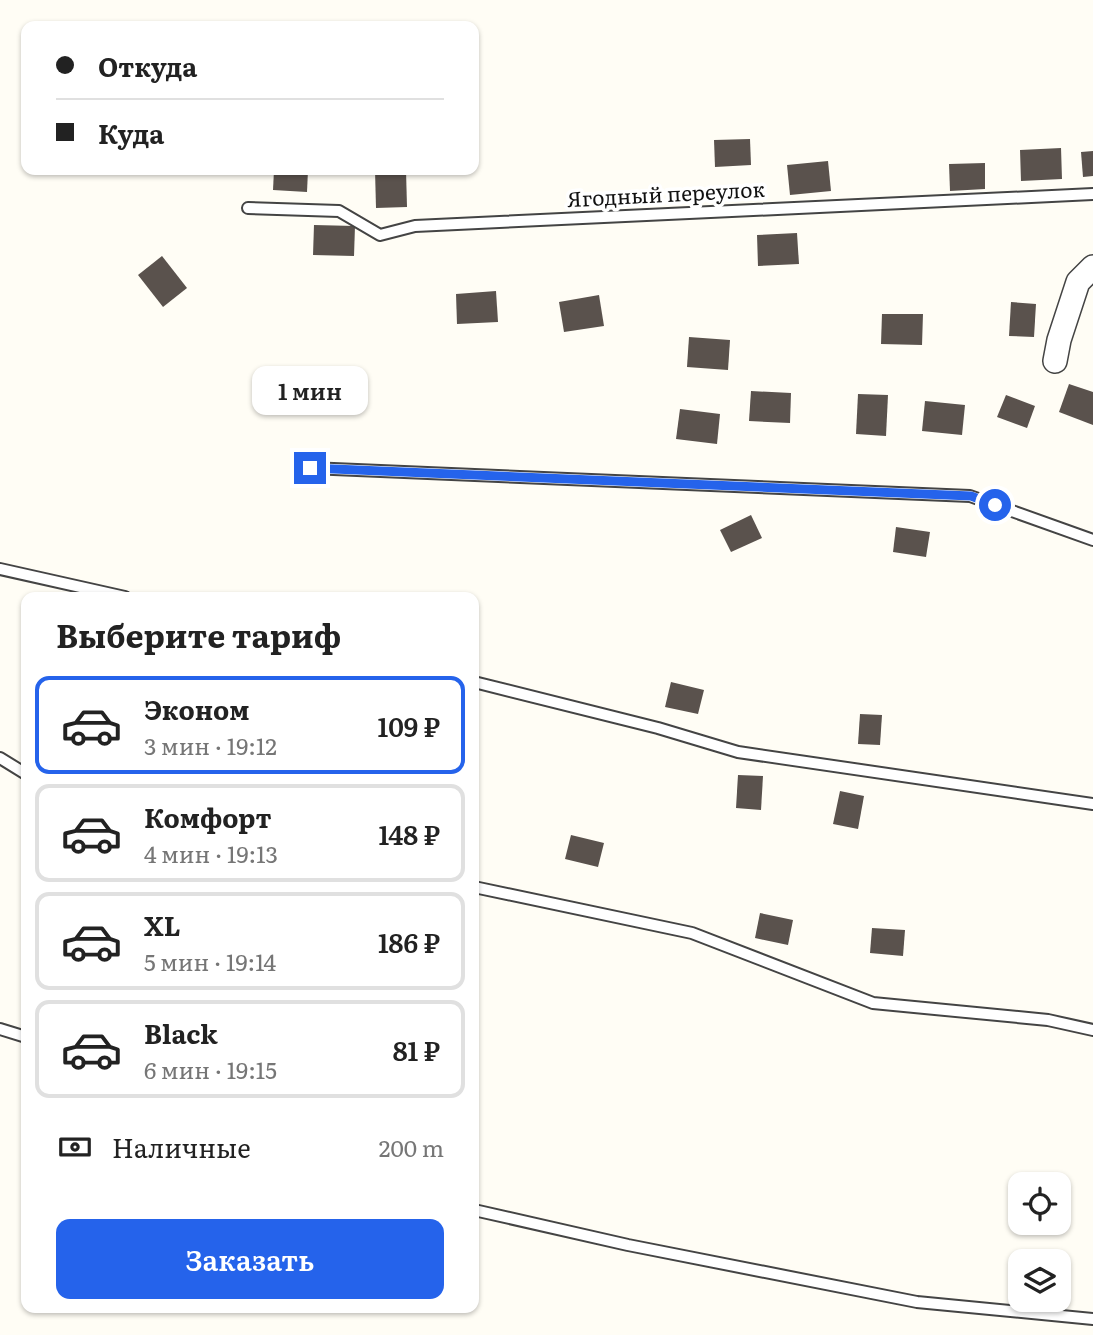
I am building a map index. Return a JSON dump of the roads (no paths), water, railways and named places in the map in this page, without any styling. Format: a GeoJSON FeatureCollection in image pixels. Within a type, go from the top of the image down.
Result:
{"type":"FeatureCollection","features":[{"type":"Feature","properties":{"kind":"street"},"geometry":{"type":"LineString","coordinates":[[1055,361],[1078,282],[1093,267]]}},
{"type":"Feature","properties":{"kind":"lane","name":"Ягодный переулок"},"geometry":{"type":"LineString","coordinates":[[248,208],[339,211],[380,235],[415,226],[1093,194]]}},
{"type":"Feature","properties":{"kind":"lane"},"geometry":{"type":"LineString","coordinates":[[310,468],[971,496],[1093,540]]}},
{"type":"Feature","properties":{"kind":"lane"},"geometry":{"type":"LineString","coordinates":[[0,569],[103,592]]}},
{"type":"Feature","properties":{"kind":"lane"},"geometry":{"type":"LineString","coordinates":[[479,683],[658,728],[738,752],[1093,804]]}},
{"type":"Feature","properties":{"kind":"lane"},"geometry":{"type":"LineString","coordinates":[[0,758],[21,771]]}},
{"type":"Feature","properties":{"kind":"lane"},"geometry":{"type":"LineString","coordinates":[[479,888],[692,933],[873,1003],[1048,1020],[1093,1030]]}},
{"type":"Feature","properties":{"kind":"lane"},"geometry":{"type":"LineString","coordinates":[[0,1029],[21,1035]]}},
{"type":"Feature","properties":{"kind":"lane"},"geometry":{"type":"LineString","coordinates":[[479,1211],[628,1245],[917,1302],[1093,1319]]}}]}
